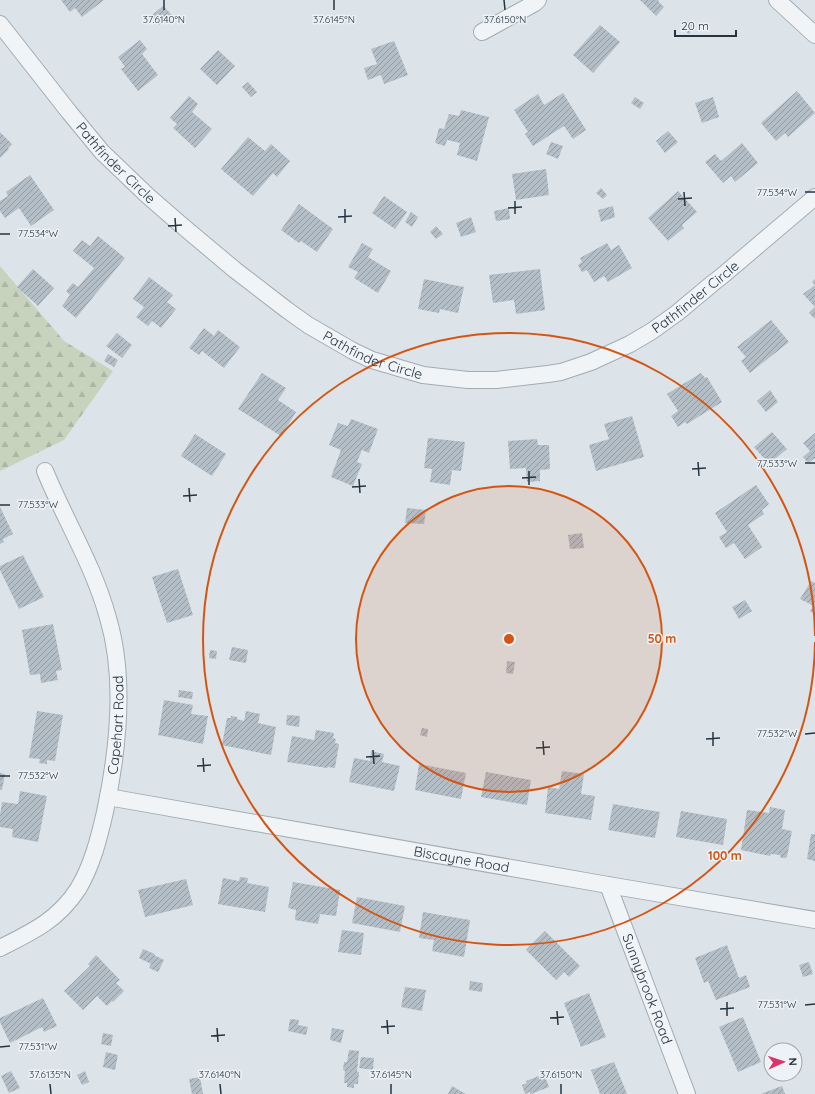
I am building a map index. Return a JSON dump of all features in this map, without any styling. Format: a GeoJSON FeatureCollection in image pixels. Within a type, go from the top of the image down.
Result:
{"type":"FeatureCollection","features":[{"type":"Feature","properties":{"kind":"street"},"geometry":{"type":"LineString","coordinates":[[482,32],[538,0]]}},
{"type":"Feature","properties":{"kind":"street"},"geometry":{"type":"LineString","coordinates":[[777,0],[815,35]]}},
{"type":"Feature","properties":{"kind":"street","name":"Pathfinder Circle"},"geometry":{"type":"LineString","coordinates":[[2,31],[102,152],[179,224],[218,256],[292,314],[346,348],[372,360],[423,375],[475,380],[496,380],[561,372],[591,362],[630,344],[652,331],[677,313],[815,196]]}},
{"type":"Feature","properties":{"kind":"street","name":"Capehart Road"},"geometry":{"type":"LineString","coordinates":[[0,948],[34,931],[51,919],[65,906],[78,889],[89,869],[108,797],[118,727],[119,699],[115,653],[108,618],[93,575],[54,494],[45,471]]}},
{"type":"Feature","properties":{"kind":"street","name":"Biscayne Road"},"geometry":{"type":"LineString","coordinates":[[108,797],[815,920]]}},
{"type":"Feature","properties":{"kind":"street","name":"Sunnybrook Road"},"geometry":{"type":"LineString","coordinates":[[608,884],[687,1094]]}},
{"type":"Feature","properties":{"kind":"green space"},"geometry":{"type":"Polygon","coordinates":[[[0,266],[64,341],[113,371],[64,440],[0,471],[0,266]]]}},
{"type":"Feature","properties":{"kind":"building"},"geometry":{"type":"Polygon","coordinates":[[[61,0],[104,0],[82,17],[75,8],[70,12],[61,0]]]}},
{"type":"Feature","properties":{"kind":"building"},"geometry":{"type":"Polygon","coordinates":[[[640,0],[659,0],[658,1],[664,7],[656,16],[640,0]]]}},
{"type":"Feature","properties":{"kind":"building"},"geometry":{"type":"Polygon","coordinates":[[[163,6],[172,15],[159,25],[151,16],[163,6]]]}},
{"type":"Feature","properties":{"kind":"building"},"geometry":{"type":"Polygon","coordinates":[[[688,21],[695,27],[689,34],[682,28],[688,21]]]}},
{"type":"Feature","properties":{"kind":"building"},"geometry":{"type":"Polygon","coordinates":[[[600,25],[620,42],[593,73],[573,55],[600,25]]]}},
{"type":"Feature","properties":{"kind":"building"},"geometry":{"type":"Polygon","coordinates":[[[140,40],[147,49],[142,54],[158,75],[138,91],[121,69],[125,67],[118,57],[140,40]]]}},
{"type":"Feature","properties":{"kind":"building"},"geometry":{"type":"Polygon","coordinates":[[[394,41],[408,75],[384,84],[381,75],[368,80],[364,68],[377,64],[371,49],[394,41]]]}},
{"type":"Feature","properties":{"kind":"building"},"geometry":{"type":"Polygon","coordinates":[[[218,50],[235,66],[217,85],[200,69],[218,50]]]}},
{"type":"Feature","properties":{"kind":"building"},"geometry":{"type":"Polygon","coordinates":[[[248,82],[257,92],[251,97],[242,87],[248,82]]]}},
{"type":"Feature","properties":{"kind":"building"},"geometry":{"type":"Polygon","coordinates":[[[797,91],[815,113],[788,137],[785,133],[776,141],[761,123],[797,91]]]}},
{"type":"Feature","properties":{"kind":"building"},"geometry":{"type":"Polygon","coordinates":[[[563,93],[586,130],[573,139],[564,126],[533,146],[525,134],[528,132],[514,110],[538,94],[544,105],[563,93]]]}},
{"type":"Feature","properties":{"kind":"building"},"geometry":{"type":"Polygon","coordinates":[[[189,96],[198,104],[192,112],[212,129],[195,148],[173,128],[177,124],[170,118],[189,96]]]}},
{"type":"Feature","properties":{"kind":"building"},"geometry":{"type":"Polygon","coordinates":[[[635,97],[644,103],[640,109],[631,103],[635,97]]]}},
{"type":"Feature","properties":{"kind":"building"},"geometry":{"type":"Polygon","coordinates":[[[713,97],[719,117],[702,123],[695,103],[713,97]]]}},
{"type":"Feature","properties":{"kind":"building"},"geometry":{"type":"Polygon","coordinates":[[[461,110],[489,117],[477,161],[457,155],[460,143],[447,140],[445,146],[435,143],[439,128],[444,129],[449,114],[459,116],[461,110]]]}},
{"type":"Feature","properties":{"kind":"building"},"geometry":{"type":"Polygon","coordinates":[[[668,131],[678,142],[665,153],[656,141],[668,131]]]}},
{"type":"Feature","properties":{"kind":"building"},"geometry":{"type":"Polygon","coordinates":[[[0,132],[12,144],[0,158],[0,132]]]}},
{"type":"Feature","properties":{"kind":"building"},"geometry":{"type":"Polygon","coordinates":[[[248,137],[265,151],[271,144],[290,161],[277,177],[273,173],[253,196],[221,169],[248,137]]]}},
{"type":"Feature","properties":{"kind":"building"},"geometry":{"type":"Polygon","coordinates":[[[551,142],[563,146],[558,159],[546,154],[551,142]]]}},
{"type":"Feature","properties":{"kind":"building"},"geometry":{"type":"Polygon","coordinates":[[[742,143],[758,163],[735,182],[731,176],[723,183],[705,162],[715,154],[721,161],[742,143]]]}},
{"type":"Feature","properties":{"kind":"building"},"geometry":{"type":"Polygon","coordinates":[[[546,169],[549,195],[516,200],[512,174],[546,169]]]}},
{"type":"Feature","properties":{"kind":"building"},"geometry":{"type":"Polygon","coordinates":[[[30,175],[54,210],[31,226],[19,208],[5,218],[0,211],[0,201],[8,196],[6,192],[30,175]]]}},
{"type":"Feature","properties":{"kind":"building"},"geometry":{"type":"Polygon","coordinates":[[[601,188],[607,195],[603,199],[596,193],[601,188]]]}},
{"type":"Feature","properties":{"kind":"building"},"geometry":{"type":"Polygon","coordinates":[[[678,191],[697,212],[682,225],[684,228],[668,241],[648,218],[678,191]]]}},
{"type":"Feature","properties":{"kind":"building"},"geometry":{"type":"Polygon","coordinates":[[[384,196],[407,212],[395,229],[372,213],[384,196]]]}},
{"type":"Feature","properties":{"kind":"building"},"geometry":{"type":"Polygon","coordinates":[[[299,204],[333,229],[317,252],[301,241],[299,243],[281,230],[299,204]]]}},
{"type":"Feature","properties":{"kind":"building"},"geometry":{"type":"Polygon","coordinates":[[[613,206],[615,217],[601,222],[598,210],[613,206]]]}},
{"type":"Feature","properties":{"kind":"building"},"geometry":{"type":"Polygon","coordinates":[[[509,208],[510,219],[496,221],[494,211],[509,208]]]}},
{"type":"Feature","properties":{"kind":"building"},"geometry":{"type":"Polygon","coordinates":[[[411,212],[418,217],[412,227],[405,222],[411,212]]]}},
{"type":"Feature","properties":{"kind":"building"},"geometry":{"type":"Polygon","coordinates":[[[471,217],[476,232],[461,237],[456,223],[471,217]]]}},
{"type":"Feature","properties":{"kind":"building"},"geometry":{"type":"Polygon","coordinates":[[[436,226],[443,234],[436,239],[430,232],[436,226]]]}},
{"type":"Feature","properties":{"kind":"building"},"geometry":{"type":"Polygon","coordinates":[[[98,236],[125,258],[76,318],[62,306],[70,295],[66,291],[73,283],[78,287],[94,268],[73,251],[82,240],[90,246],[98,236]]]}},
{"type":"Feature","properties":{"kind":"building"},"geometry":{"type":"Polygon","coordinates":[[[362,243],[373,249],[368,257],[391,271],[378,293],[354,278],[358,272],[348,267],[362,243]]]}},
{"type":"Feature","properties":{"kind":"building"},"geometry":{"type":"Polygon","coordinates":[[[607,243],[611,250],[619,245],[632,268],[608,282],[604,276],[594,282],[587,270],[582,272],[578,265],[582,262],[580,258],[607,243]]]}},
{"type":"Feature","properties":{"kind":"building"},"geometry":{"type":"Polygon","coordinates":[[[33,269],[54,288],[38,306],[17,287],[33,269]]]}},
{"type":"Feature","properties":{"kind":"building"},"geometry":{"type":"Polygon","coordinates":[[[540,269],[545,310],[516,314],[514,300],[493,303],[489,275],[540,269]]]}},
{"type":"Feature","properties":{"kind":"building"},"geometry":{"type":"Polygon","coordinates":[[[149,277],[173,295],[167,302],[176,309],[161,328],[152,321],[148,326],[136,317],[144,307],[133,299],[149,277]]]}},
{"type":"Feature","properties":{"kind":"building"},"geometry":{"type":"Polygon","coordinates":[[[424,279],[464,287],[458,313],[440,309],[439,313],[418,309],[424,279]]]}},
{"type":"Feature","properties":{"kind":"building"},"geometry":{"type":"Polygon","coordinates":[[[815,285],[815,307],[803,294],[815,285]]]}},
{"type":"Feature","properties":{"kind":"building"},"geometry":{"type":"Polygon","coordinates":[[[815,307],[815,319],[809,313],[815,307]]]}},
{"type":"Feature","properties":{"kind":"building"},"geometry":{"type":"Polygon","coordinates":[[[771,320],[789,342],[750,373],[741,361],[746,357],[737,347],[771,320]]]}},
{"type":"Feature","properties":{"kind":"building"},"geometry":{"type":"Polygon","coordinates":[[[204,328],[214,336],[218,330],[240,347],[224,368],[202,351],[199,355],[189,348],[204,328]]]}},
{"type":"Feature","properties":{"kind":"building"},"geometry":{"type":"Polygon","coordinates":[[[117,333],[132,345],[122,358],[106,346],[117,333]]]}},
{"type":"Feature","properties":{"kind":"building"},"geometry":{"type":"Polygon","coordinates":[[[108,354],[118,360],[114,367],[104,361],[108,354]]]}},
{"type":"Feature","properties":{"kind":"building"},"geometry":{"type":"Polygon","coordinates":[[[262,373],[286,388],[278,400],[296,412],[281,436],[238,409],[262,373]]]}},
{"type":"Feature","properties":{"kind":"building"},"geometry":{"type":"Polygon","coordinates":[[[701,373],[705,378],[707,377],[722,402],[687,424],[685,422],[678,427],[671,416],[678,411],[667,394],[701,373]]]}},
{"type":"Feature","properties":{"kind":"building"},"geometry":{"type":"Polygon","coordinates":[[[770,390],[778,402],[766,412],[757,401],[770,390]]]}},
{"type":"Feature","properties":{"kind":"building"},"geometry":{"type":"Polygon","coordinates":[[[632,416],[644,457],[596,471],[589,445],[609,439],[604,424],[632,416]]]}},
{"type":"Feature","properties":{"kind":"building"},"geometry":{"type":"Polygon","coordinates":[[[351,419],[378,429],[369,453],[362,450],[357,462],[362,464],[353,486],[331,477],[341,450],[329,445],[338,423],[348,426],[351,419]]]}},
{"type":"Feature","properties":{"kind":"building"},"geometry":{"type":"Polygon","coordinates":[[[772,432],[787,449],[769,464],[754,447],[772,432]]]}},
{"type":"Feature","properties":{"kind":"building"},"geometry":{"type":"Polygon","coordinates":[[[815,433],[815,458],[808,463],[803,457],[810,451],[803,443],[815,433]]]}},
{"type":"Feature","properties":{"kind":"building"},"geometry":{"type":"Polygon","coordinates":[[[195,434],[226,454],[212,476],[181,456],[195,434]]]}},
{"type":"Feature","properties":{"kind":"building"},"geometry":{"type":"Polygon","coordinates":[[[428,438],[465,442],[461,471],[452,470],[450,485],[430,482],[432,469],[424,468],[428,438]]]}},
{"type":"Feature","properties":{"kind":"building"},"geometry":{"type":"Polygon","coordinates":[[[537,439],[538,445],[549,445],[550,469],[540,470],[540,481],[527,482],[526,468],[510,469],[508,441],[537,439]]]}},
{"type":"Feature","properties":{"kind":"building"},"geometry":{"type":"Polygon","coordinates":[[[756,485],[769,504],[762,510],[764,514],[748,525],[762,547],[745,559],[734,543],[726,548],[719,537],[727,532],[715,513],[756,485]]]}},
{"type":"Feature","properties":{"kind":"building"},"geometry":{"type":"Polygon","coordinates":[[[0,507],[13,534],[3,539],[4,542],[0,544],[0,507]]]}},
{"type":"Feature","properties":{"kind":"building"},"geometry":{"type":"Polygon","coordinates":[[[407,508],[426,510],[424,524],[405,523],[407,508]]]}},
{"type":"Feature","properties":{"kind":"building"},"geometry":{"type":"Polygon","coordinates":[[[582,533],[584,548],[570,549],[568,535],[582,533]]]}},
{"type":"Feature","properties":{"kind":"building"},"geometry":{"type":"Polygon","coordinates":[[[23,555],[44,597],[19,609],[0,570],[0,566],[23,555]]]}},
{"type":"Feature","properties":{"kind":"building"},"geometry":{"type":"Polygon","coordinates":[[[178,569],[193,615],[167,623],[152,577],[178,569]]]}},
{"type":"Feature","properties":{"kind":"building"},"geometry":{"type":"Polygon","coordinates":[[[811,581],[815,583],[815,614],[810,611],[814,606],[800,599],[811,581]]]}},
{"type":"Feature","properties":{"kind":"building"},"geometry":{"type":"Polygon","coordinates":[[[745,600],[752,611],[739,619],[732,607],[745,600]]]}},
{"type":"Feature","properties":{"kind":"building"},"geometry":{"type":"Polygon","coordinates":[[[53,624],[62,670],[56,671],[58,680],[41,683],[40,674],[30,675],[22,630],[53,624]]]}},
{"type":"Feature","properties":{"kind":"building"},"geometry":{"type":"Polygon","coordinates":[[[232,647],[248,650],[246,663],[229,660],[232,647]]]}},
{"type":"Feature","properties":{"kind":"building"},"geometry":{"type":"Polygon","coordinates":[[[210,650],[217,651],[216,659],[209,658],[210,650]]]}},
{"type":"Feature","properties":{"kind":"building"},"geometry":{"type":"Polygon","coordinates":[[[507,661],[515,662],[513,674],[506,673],[507,661]]]}},
{"type":"Feature","properties":{"kind":"building"},"geometry":{"type":"Polygon","coordinates":[[[179,690],[193,692],[192,699],[178,697],[179,690]]]}},
{"type":"Feature","properties":{"kind":"building"},"geometry":{"type":"Polygon","coordinates":[[[164,700],[193,705],[191,714],[208,716],[203,744],[158,735],[164,700]]]}},
{"type":"Feature","properties":{"kind":"building"},"geometry":{"type":"Polygon","coordinates":[[[37,711],[63,715],[55,761],[47,760],[47,764],[39,763],[40,759],[29,758],[37,711]]]}},
{"type":"Feature","properties":{"kind":"building"},"geometry":{"type":"Polygon","coordinates":[[[246,711],[260,714],[258,723],[276,727],[271,755],[222,745],[227,718],[231,718],[231,716],[237,717],[237,719],[244,721],[246,711]]]}},
{"type":"Feature","properties":{"kind":"building"},"geometry":{"type":"Polygon","coordinates":[[[287,715],[300,716],[299,727],[286,725],[287,715]]]}},
{"type":"Feature","properties":{"kind":"building"},"geometry":{"type":"Polygon","coordinates":[[[422,728],[428,729],[427,737],[420,735],[422,728]]]}},
{"type":"Feature","properties":{"kind":"building"},"geometry":{"type":"Polygon","coordinates":[[[316,730],[334,733],[333,738],[336,739],[335,743],[339,744],[335,768],[287,762],[292,736],[314,740],[316,730]]]}},
{"type":"Feature","properties":{"kind":"building"},"geometry":{"type":"Polygon","coordinates":[[[371,751],[384,754],[382,762],[400,766],[394,791],[349,782],[354,758],[370,761],[371,751]]]}},
{"type":"Feature","properties":{"kind":"building"},"geometry":{"type":"Polygon","coordinates":[[[419,764],[466,773],[461,799],[415,790],[419,764]]]}},
{"type":"Feature","properties":{"kind":"building"},"geometry":{"type":"Polygon","coordinates":[[[562,771],[584,774],[581,794],[595,796],[591,820],[545,813],[548,787],[559,789],[562,771]]]}},
{"type":"Feature","properties":{"kind":"building"},"geometry":{"type":"Polygon","coordinates":[[[486,772],[531,780],[527,805],[481,797],[486,772]]]}},
{"type":"Feature","properties":{"kind":"building"},"geometry":{"type":"Polygon","coordinates":[[[0,773],[5,774],[2,790],[0,790],[0,773]]]}},
{"type":"Feature","properties":{"kind":"building"},"geometry":{"type":"Polygon","coordinates":[[[20,791],[47,796],[38,842],[12,837],[13,829],[0,827],[2,802],[18,804],[20,791]]]}},
{"type":"Feature","properties":{"kind":"building"},"geometry":{"type":"Polygon","coordinates":[[[613,804],[660,812],[655,838],[608,830],[613,804]]]}},
{"type":"Feature","properties":{"kind":"building"},"geometry":{"type":"Polygon","coordinates":[[[770,807],[785,810],[782,829],[792,831],[787,857],[785,858],[781,858],[780,855],[771,854],[770,856],[741,850],[747,810],[769,813],[770,807]]]}},
{"type":"Feature","properties":{"kind":"building"},"geometry":{"type":"Polygon","coordinates":[[[681,811],[727,819],[723,845],[676,837],[681,811]]]}},
{"type":"Feature","properties":{"kind":"building"},"geometry":{"type":"Polygon","coordinates":[[[811,834],[815,834],[815,861],[807,859],[811,834]]]}},
{"type":"Feature","properties":{"kind":"building"},"geometry":{"type":"Polygon","coordinates":[[[240,877],[248,878],[247,883],[269,887],[265,912],[218,904],[223,878],[239,881],[240,877]]]}},
{"type":"Feature","properties":{"kind":"building"},"geometry":{"type":"Polygon","coordinates":[[[186,879],[193,905],[145,917],[138,890],[186,879]]]}},
{"type":"Feature","properties":{"kind":"building"},"geometry":{"type":"Polygon","coordinates":[[[293,882],[340,890],[336,916],[320,914],[318,924],[295,920],[296,910],[288,908],[293,882]]]}},
{"type":"Feature","properties":{"kind":"building"},"geometry":{"type":"Polygon","coordinates":[[[357,897],[405,906],[400,932],[352,923],[357,897]]]}},
{"type":"Feature","properties":{"kind":"building"},"geometry":{"type":"Polygon","coordinates":[[[423,912],[470,920],[464,957],[432,951],[434,940],[419,938],[423,912]]]}},
{"type":"Feature","properties":{"kind":"building"},"geometry":{"type":"Polygon","coordinates":[[[342,930],[364,933],[361,955],[338,952],[342,930]]]}},
{"type":"Feature","properties":{"kind":"building"},"geometry":{"type":"Polygon","coordinates":[[[545,931],[580,966],[569,977],[564,972],[556,980],[526,950],[545,931]]]}},
{"type":"Feature","properties":{"kind":"building"},"geometry":{"type":"Polygon","coordinates":[[[727,945],[739,978],[746,975],[750,987],[716,1000],[708,981],[704,983],[695,958],[727,945]]]}},
{"type":"Feature","properties":{"kind":"building"},"geometry":{"type":"Polygon","coordinates":[[[143,949],[164,960],[158,972],[149,968],[151,964],[139,958],[143,949]]]}},
{"type":"Feature","properties":{"kind":"building"},"geometry":{"type":"Polygon","coordinates":[[[96,955],[120,980],[116,983],[124,991],[107,1006],[97,996],[83,1010],[64,991],[90,966],[88,964],[96,955]]]}},
{"type":"Feature","properties":{"kind":"building"},"geometry":{"type":"Polygon","coordinates":[[[809,962],[813,974],[803,977],[799,965],[809,962]]]}},
{"type":"Feature","properties":{"kind":"building"},"geometry":{"type":"Polygon","coordinates":[[[470,981],[483,983],[482,992],[469,990],[470,981]]]}},
{"type":"Feature","properties":{"kind":"building"},"geometry":{"type":"Polygon","coordinates":[[[405,987],[426,990],[422,1011],[401,1007],[405,987]]]}},
{"type":"Feature","properties":{"kind":"building"},"geometry":{"type":"Polygon","coordinates":[[[589,993],[606,1037],[581,1047],[564,1003],[589,993]]]}},
{"type":"Feature","properties":{"kind":"building"},"geometry":{"type":"Polygon","coordinates":[[[43,998],[57,1026],[44,1032],[42,1027],[10,1043],[0,1022],[0,1018],[43,998]]]}},
{"type":"Feature","properties":{"kind":"building"},"geometry":{"type":"Polygon","coordinates":[[[743,1017],[761,1062],[738,1072],[719,1027],[743,1017]]]}},
{"type":"Feature","properties":{"kind":"building"},"geometry":{"type":"Polygon","coordinates":[[[290,1019],[299,1020],[298,1025],[308,1027],[306,1035],[288,1031],[290,1019]]]}},
{"type":"Feature","properties":{"kind":"building"},"geometry":{"type":"Polygon","coordinates":[[[332,1028],[344,1030],[341,1043],[330,1040],[332,1028]]]}},
{"type":"Feature","properties":{"kind":"building"},"geometry":{"type":"Polygon","coordinates":[[[103,1033],[113,1035],[111,1046],[101,1044],[103,1033]]]}},
{"type":"Feature","properties":{"kind":"building"},"geometry":{"type":"Polygon","coordinates":[[[349,1050],[359,1051],[357,1072],[359,1072],[358,1084],[354,1084],[354,1088],[347,1087],[347,1083],[344,1083],[344,1062],[347,1062],[349,1050]]]}},
{"type":"Feature","properties":{"kind":"building"},"geometry":{"type":"Polygon","coordinates":[[[106,1052],[118,1055],[115,1070],[103,1067],[106,1052]]]}},
{"type":"Feature","properties":{"kind":"building"},"geometry":{"type":"Polygon","coordinates":[[[361,1057],[374,1058],[373,1070],[359,1068],[361,1057]]]}},
{"type":"Feature","properties":{"kind":"building"},"geometry":{"type":"Polygon","coordinates":[[[614,1062],[627,1094],[600,1094],[591,1070],[614,1062]]]}},
{"type":"Feature","properties":{"kind":"building"},"geometry":{"type":"Polygon","coordinates":[[[11,1071],[20,1088],[9,1093],[1,1076],[11,1071]]]}},
{"type":"Feature","properties":{"kind":"building"},"geometry":{"type":"Polygon","coordinates":[[[85,1071],[89,1082],[82,1085],[77,1075],[85,1071]]]}},
{"type":"Feature","properties":{"kind":"building"},"geometry":{"type":"Polygon","coordinates":[[[544,1074],[549,1087],[531,1094],[530,1092],[525,1094],[522,1085],[527,1083],[526,1081],[544,1074]]]}},
{"type":"Feature","properties":{"kind":"building"},"geometry":{"type":"Polygon","coordinates":[[[200,1077],[203,1094],[192,1094],[189,1079],[200,1077]]]}},
{"type":"Feature","properties":{"kind":"building"},"geometry":{"type":"Polygon","coordinates":[[[452,1086],[466,1094],[448,1094],[452,1086]]]}},
{"type":"Feature","properties":{"kind":"building"},"geometry":{"type":"Polygon","coordinates":[[[782,1086],[785,1094],[761,1094],[782,1086]]]}}]}
